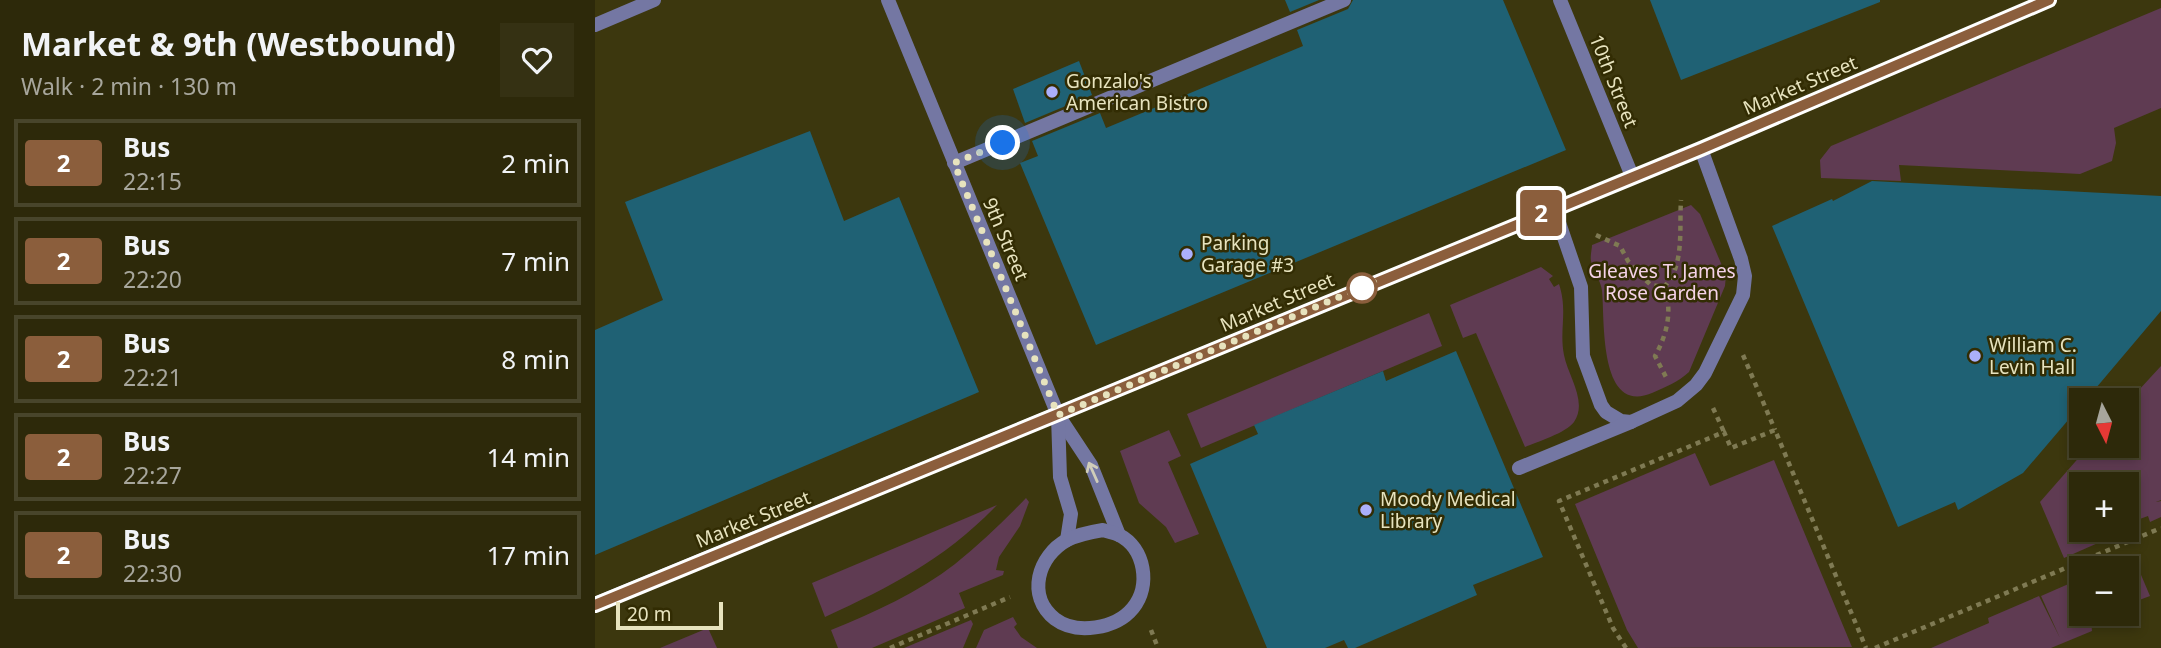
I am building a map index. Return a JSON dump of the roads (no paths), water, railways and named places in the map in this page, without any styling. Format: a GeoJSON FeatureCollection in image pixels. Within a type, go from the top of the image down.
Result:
{"type":"FeatureCollection","features":[{"type":"Feature","properties":{"kind":"main road","name":"Market Street"},"geometry":{"type":"LineString","coordinates":[[595,604],[1701,149],[2049,0]]}},
{"type":"Feature","properties":{"kind":"street"},"geometry":{"type":"LineString","coordinates":[[595,25],[654,0]]}},
{"type":"Feature","properties":{"kind":"street","name":"9th Street"},"geometry":{"type":"LineString","coordinates":[[888,0],[1058,415],[1091,465],[1119,535],[1132,546],[1141,561],[1145,577],[1142,594],[1133,609],[1121,618],[1086,629],[1056,620],[1045,609],[1038,593],[1039,575],[1045,562],[1053,551],[1067,540],[1071,514],[1060,477],[1058,415]]}},
{"type":"Feature","properties":{"kind":"street"},"geometry":{"type":"LineString","coordinates":[[954,163],[1344,0]]}},
{"type":"Feature","properties":{"kind":"street","name":"10th Street"},"geometry":{"type":"LineString","coordinates":[[1560,0],[1632,176]]}},
{"type":"Feature","properties":{"kind":"street"},"geometry":{"type":"LineString","coordinates":[[1519,468],[1677,401],[1696,385],[1722,342],[1743,295],[1745,276],[1701,149]]}},
{"type":"Feature","properties":{"kind":"street"},"geometry":{"type":"LineString","coordinates":[[1555,208],[1581,287],[1583,356],[1597,396],[1606,412],[1621,421],[1631,422]]}},
{"type":"Feature","properties":{"kind":"street"},"geometry":{"type":"LineString","coordinates":[[1067,540],[1103,530],[1119,535]]}},
{"type":"Feature","properties":{"kind":"place","name":"Gonzalo's American Bistro"},"geometry":{"type":"Point","coordinates":[1052,92]}},
{"type":"Feature","properties":{"kind":"place","name":"Parking Garage #3"},"geometry":{"type":"Point","coordinates":[1187,254]}},
{"type":"Feature","properties":{"kind":"place","name":"William C. Levin Hall"},"geometry":{"type":"Point","coordinates":[1975,356]}},
{"type":"Feature","properties":{"kind":"place","name":"Moody Medical Library"},"geometry":{"type":"Point","coordinates":[1366,510]}},
{"type":"Feature","properties":{"kind":"park label","name":"Gleaves T. James Rose Garden"},"geometry":{"type":"Point","coordinates":[1662,282]}}]}
